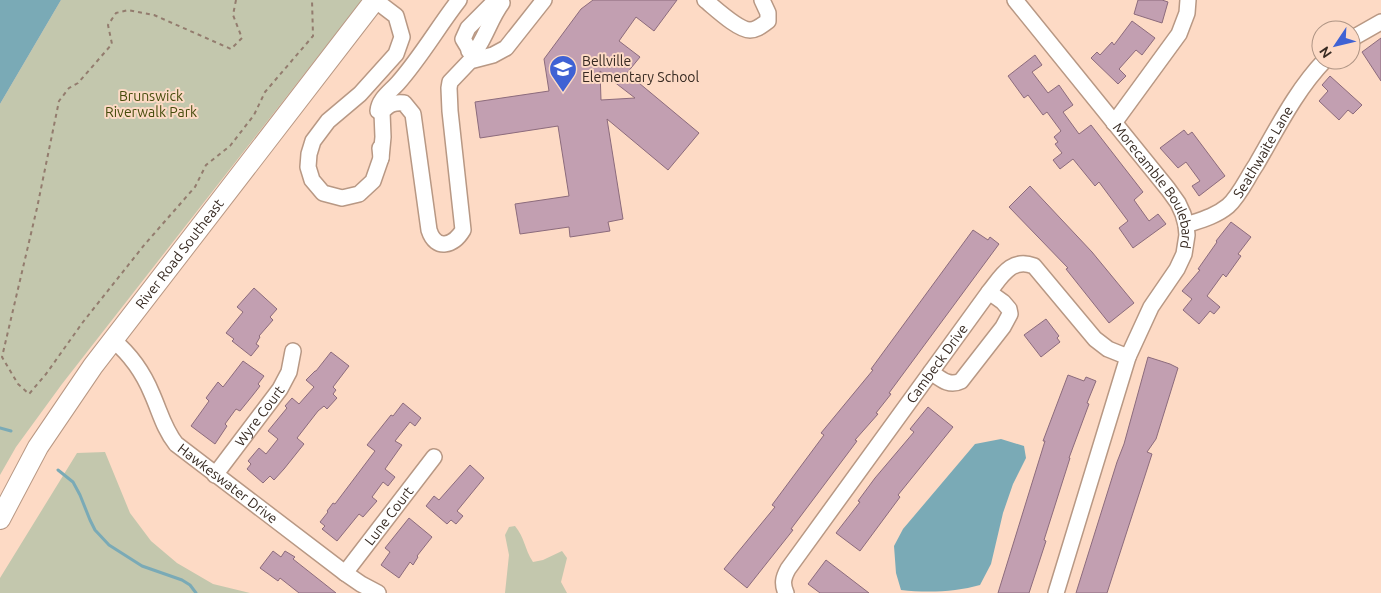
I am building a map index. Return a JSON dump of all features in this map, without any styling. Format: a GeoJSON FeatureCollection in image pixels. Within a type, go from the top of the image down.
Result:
{"type":"FeatureCollection","features":[{"type":"Feature","properties":{"kind":"main road","name":"River Road Southeast"},"geometry":{"type":"LineString","coordinates":[[0,519],[38,447],[93,366],[375,0]]}},
{"type":"Feature","properties":{"kind":"street"},"geometry":{"type":"LineString","coordinates":[[375,0],[396,16],[402,37],[396,54],[360,94],[328,121],[313,140],[308,166],[312,180],[323,193],[342,198],[359,194],[373,181],[381,158],[383,138],[382,112],[387,106],[396,102],[404,103],[413,114],[431,238],[438,243],[447,244],[458,239],[463,230],[450,111],[450,82],[470,61],[490,27],[496,11],[504,0]]}},
{"type":"Feature","properties":{"kind":"street"},"geometry":{"type":"LineString","coordinates":[[381,158],[377,115],[379,103],[399,81],[458,0]]}},
{"type":"Feature","properties":{"kind":"street"},"geometry":{"type":"LineString","coordinates":[[472,55],[463,39],[468,28],[496,0]]}},
{"type":"Feature","properties":{"kind":"street"},"geometry":{"type":"LineString","coordinates":[[472,55],[493,55],[506,48],[544,0]]}},
{"type":"Feature","properties":{"kind":"street"},"geometry":{"type":"LineString","coordinates":[[705,0],[737,25],[748,30],[759,28],[768,21],[768,13],[762,0]]}},
{"type":"Feature","properties":{"kind":"street","name":"Morecamble Boulebard"},"geometry":{"type":"LineString","coordinates":[[1015,0],[1178,203],[1186,225],[1186,243],[1182,261],[1151,307],[1128,357],[1056,593]]}},
{"type":"Feature","properties":{"kind":"street"},"geometry":{"type":"LineString","coordinates":[[1114,123],[1179,34],[1187,13],[1188,0]]}},
{"type":"Feature","properties":{"kind":"street"},"geometry":{"type":"LineString","coordinates":[[1361,33],[1381,22]]}},
{"type":"Feature","properties":{"kind":"street","name":"Seathwaite Lane"},"geometry":{"type":"LineString","coordinates":[[1186,225],[1214,215],[1229,205],[1296,98],[1317,70]]}},
{"type":"Feature","properties":{"kind":"street","name":"Cambeck Drive"},"geometry":{"type":"LineString","coordinates":[[786,593],[783,586],[783,577],[788,569],[989,292],[1010,267],[1018,264],[1034,266],[1095,339],[1108,349],[1128,357]]}},
{"type":"Feature","properties":{"kind":"street"},"geometry":{"type":"LineString","coordinates":[[931,372],[949,384],[956,384],[961,381],[1002,328],[1010,314],[1009,309],[989,292]]}},
{"type":"Feature","properties":{"kind":"street","name":"Hawkeswater Drive"},"geometry":{"type":"LineString","coordinates":[[114,340],[127,351],[144,376],[169,436],[215,475],[345,573],[378,593]]}},
{"type":"Feature","properties":{"kind":"street","name":"Wyre Court"},"geometry":{"type":"LineString","coordinates":[[215,475],[280,389],[289,372],[293,352]]}},
{"type":"Feature","properties":{"kind":"street","name":"Lune Court"},"geometry":{"type":"LineString","coordinates":[[345,573],[434,457]]}},
{"type":"Feature","properties":{"kind":"path"},"geometry":{"type":"LineString","coordinates":[[236,0],[233,15],[242,38],[231,48],[154,15],[128,10],[116,13],[108,25],[112,44],[78,83],[69,88],[59,101],[37,208],[2,357],[18,384],[29,394],[145,244],[195,188],[206,165],[230,146],[254,115],[265,92],[313,36],[312,0]]}},
{"type":"Feature","properties":{"kind":"green space","name":"Brunswick Riverwalk Park"},"geometry":{"type":"Polygon","coordinates":[[[61,0],[362,0],[62,384],[16,447],[0,475],[0,104],[61,0]]]}},
{"type":"Feature","properties":{"kind":"green space"},"geometry":{"type":"Polygon","coordinates":[[[105,452],[130,513],[151,541],[177,563],[213,584],[250,593],[0,593],[0,578],[77,453],[105,452]]]}},
{"type":"Feature","properties":{"kind":"green space"},"geometry":{"type":"Polygon","coordinates":[[[515,526],[533,562],[543,560],[562,551],[567,558],[561,582],[567,593],[505,593],[509,555],[505,535],[509,527],[515,526]]]}},
{"type":"Feature","properties":{"kind":"water"},"geometry":{"type":"Polygon","coordinates":[[[0,0],[61,0],[0,104],[0,0]]]}},
{"type":"Feature","properties":{"kind":"water"},"geometry":{"type":"Polygon","coordinates":[[[1001,439],[1024,446],[1026,458],[1013,484],[1003,513],[991,564],[980,585],[941,591],[901,590],[896,573],[894,546],[903,529],[975,444],[1001,439]]]}},
{"type":"Feature","properties":{"kind":"building","name":"Bellville Elementary School"},"geometry":{"type":"Polygon","coordinates":[[[593,0],[677,0],[654,31],[636,17],[619,41],[640,57],[627,73],[699,133],[668,170],[607,119],[623,219],[608,222],[610,231],[570,237],[569,227],[520,234],[515,204],[569,196],[558,126],[480,138],[475,102],[549,91],[544,59],[581,9],[593,0]],[[600,71],[601,100],[635,98],[600,71]]]}},
{"type":"Feature","properties":{"kind":"building"},"geometry":{"type":"Polygon","coordinates":[[[1138,0],[1162,0],[1168,2],[1162,23],[1134,14],[1138,0]]]}},
{"type":"Feature","properties":{"kind":"building"},"geometry":{"type":"Polygon","coordinates":[[[1132,21],[1155,38],[1142,55],[1136,50],[1119,69],[1126,76],[1118,84],[1091,58],[1097,52],[1100,55],[1112,42],[1114,45],[1132,21]]]}},
{"type":"Feature","properties":{"kind":"building"},"geometry":{"type":"Polygon","coordinates":[[[1381,38],[1381,81],[1362,52],[1381,38]]]}},
{"type":"Feature","properties":{"kind":"building"},"geometry":{"type":"Polygon","coordinates":[[[1035,55],[1042,65],[1032,72],[1048,93],[1059,85],[1073,105],[1063,112],[1079,134],[1091,125],[1143,192],[1134,200],[1149,221],[1158,214],[1166,224],[1133,248],[1119,228],[1128,221],[1099,182],[1095,186],[1073,159],[1060,169],[1053,160],[1062,153],[1055,144],[1058,142],[1054,137],[1061,131],[1047,112],[1043,115],[1028,95],[1024,98],[1008,76],[1035,55]]]}},
{"type":"Feature","properties":{"kind":"building"},"geometry":{"type":"Polygon","coordinates":[[[1330,76],[1362,105],[1353,114],[1348,110],[1339,120],[1319,101],[1328,91],[1322,85],[1330,76]]]}},
{"type":"Feature","properties":{"kind":"building"},"geometry":{"type":"Polygon","coordinates":[[[1184,130],[1188,135],[1192,132],[1225,176],[1199,196],[1192,186],[1200,181],[1186,162],[1178,168],[1160,148],[1184,130]]]}},
{"type":"Feature","properties":{"kind":"building"},"geometry":{"type":"Polygon","coordinates":[[[1030,186],[1092,252],[1134,303],[1109,323],[1066,269],[1068,268],[1009,207],[1030,186]]]}},
{"type":"Feature","properties":{"kind":"building"},"geometry":{"type":"Polygon","coordinates":[[[1231,222],[1251,237],[1238,254],[1241,256],[1226,277],[1223,274],[1207,296],[1220,307],[1214,314],[1210,311],[1199,324],[1183,310],[1192,299],[1182,291],[1200,270],[1198,269],[1216,241],[1231,222]]]}},
{"type":"Feature","properties":{"kind":"building"},"geometry":{"type":"Polygon","coordinates":[[[973,230],[988,240],[990,237],[999,244],[889,393],[891,394],[876,413],[878,414],[855,440],[857,441],[791,529],[793,530],[747,588],[724,569],[775,507],[772,505],[824,435],[821,433],[873,370],[871,369],[973,230]]]}},
{"type":"Feature","properties":{"kind":"building"},"geometry":{"type":"Polygon","coordinates":[[[254,288],[277,309],[270,317],[273,320],[259,336],[256,344],[259,346],[251,356],[232,341],[234,339],[226,333],[243,312],[237,307],[254,288]]]}},
{"type":"Feature","properties":{"kind":"building"},"geometry":{"type":"Polygon","coordinates":[[[1046,319],[1059,336],[1057,338],[1060,342],[1041,357],[1024,335],[1046,319]]]}},
{"type":"Feature","properties":{"kind":"building"},"geometry":{"type":"Polygon","coordinates":[[[331,352],[349,366],[333,387],[336,390],[333,394],[337,398],[327,409],[324,406],[318,411],[297,438],[304,444],[284,469],[274,480],[270,476],[263,483],[247,469],[251,464],[248,461],[259,448],[266,454],[278,439],[268,431],[287,408],[285,406],[292,398],[299,404],[314,387],[306,380],[331,352]]]}},
{"type":"Feature","properties":{"kind":"building"},"geometry":{"type":"Polygon","coordinates":[[[1148,357],[1178,368],[1156,439],[1147,452],[1152,454],[1107,593],[1076,593],[1124,444],[1148,357]]]}},
{"type":"Feature","properties":{"kind":"building"},"geometry":{"type":"Polygon","coordinates":[[[243,361],[264,376],[258,384],[260,386],[240,411],[236,409],[225,424],[227,426],[215,444],[191,426],[209,401],[206,398],[218,382],[223,387],[243,361]]]}},
{"type":"Feature","properties":{"kind":"building"},"geometry":{"type":"Polygon","coordinates":[[[1068,375],[1084,381],[1086,377],[1096,381],[1069,458],[1044,540],[1046,541],[1029,593],[998,593],[1045,441],[1043,441],[1068,375]]]}},
{"type":"Feature","properties":{"kind":"building"},"geometry":{"type":"Polygon","coordinates":[[[403,403],[421,418],[415,426],[410,422],[395,441],[402,445],[385,469],[395,477],[388,486],[383,482],[372,497],[377,501],[363,517],[359,514],[337,541],[322,529],[325,526],[320,522],[375,451],[367,445],[403,403]]]}},
{"type":"Feature","properties":{"kind":"building"},"geometry":{"type":"Polygon","coordinates":[[[928,407],[953,427],[898,495],[900,497],[860,551],[836,533],[860,502],[858,501],[875,478],[914,432],[910,429],[928,407]]]}},
{"type":"Feature","properties":{"kind":"building"},"geometry":{"type":"Polygon","coordinates":[[[470,465],[484,478],[457,511],[463,516],[456,524],[451,520],[447,524],[426,506],[434,496],[439,500],[470,465]]]}},
{"type":"Feature","properties":{"kind":"building"},"geometry":{"type":"Polygon","coordinates":[[[409,518],[432,537],[417,556],[413,565],[410,562],[399,578],[381,565],[390,552],[385,548],[409,518]]]}},
{"type":"Feature","properties":{"kind":"building"},"geometry":{"type":"Polygon","coordinates":[[[273,551],[281,557],[285,551],[295,557],[293,559],[336,593],[299,593],[280,578],[278,581],[260,568],[273,551]]]}},
{"type":"Feature","properties":{"kind":"building"},"geometry":{"type":"Polygon","coordinates":[[[826,560],[869,593],[820,593],[808,584],[826,560]]]}},
{"type":"Feature","properties":{"kind":"waterway"},"geometry":{"type":"LineString","coordinates":[[0,428],[11,431]]}},
{"type":"Feature","properties":{"kind":"waterway"},"geometry":{"type":"LineString","coordinates":[[58,470],[73,482],[95,530],[109,545],[142,566],[182,580],[190,585],[196,593]]}},
{"type":"Feature","properties":{"kind":"place","name":"Bellville Elementary School"},"geometry":{"type":"Point","coordinates":[563,93]}}]}
